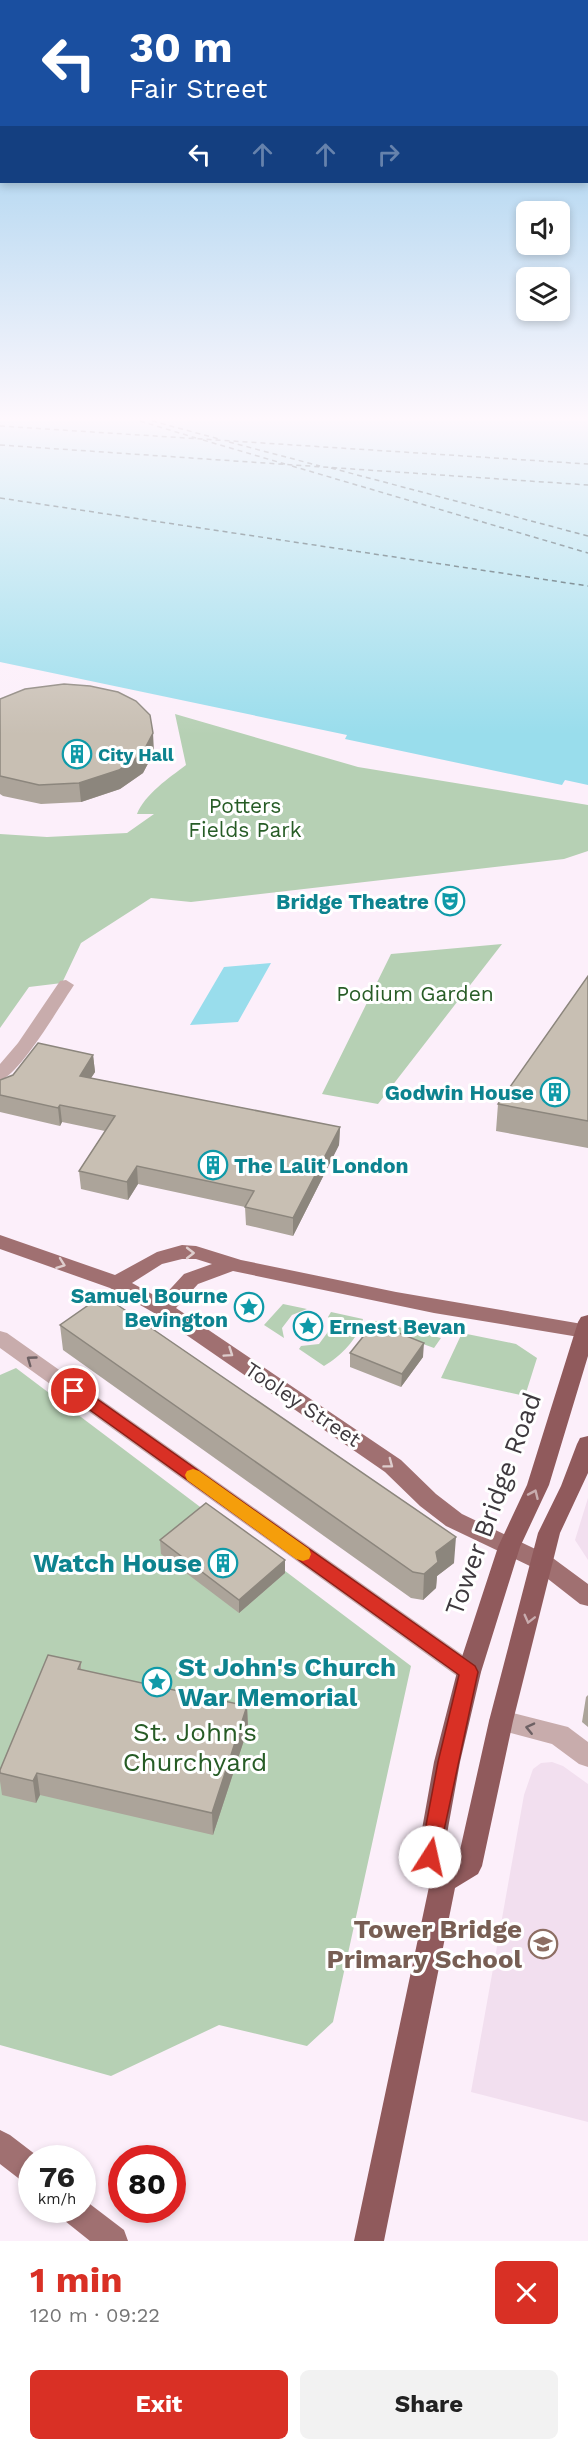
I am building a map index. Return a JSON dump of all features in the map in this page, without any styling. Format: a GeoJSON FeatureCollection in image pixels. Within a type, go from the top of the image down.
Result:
{"type":"FeatureCollection","features":[{"type":"Feature","properties":{"kind":"highway","name":"Tower Bridge Road"},"geometry":{"type":"LineString","coordinates":[[443,1881],[430,1857],[447,1762],[469,1672],[509,1547],[538,1485],[586,1326]]}},
{"type":"Feature","properties":{"kind":"highway"},"geometry":{"type":"LineString","coordinates":[[369,2241],[443,1881],[469,1866],[501,1721],[549,1533],[572,1486],[588,1444]]}},
{"type":"Feature","properties":{"kind":"main road","name":"Tooley Street"},"geometry":{"type":"LineString","coordinates":[[0,1242],[117,1284],[163,1309],[393,1466],[428,1500],[454,1520],[542,1562],[588,1598]]}},
{"type":"Feature","properties":{"kind":"main road"},"geometry":{"type":"LineString","coordinates":[[117,1284],[147,1264],[182,1252],[204,1253],[232,1264],[503,1320],[586,1326]]}},
{"type":"Feature","properties":{"kind":"main road"},"geometry":{"type":"LineString","coordinates":[[163,1309],[191,1279],[232,1264]]}},
{"type":"Feature","properties":{"kind":"main road"},"geometry":{"type":"LineString","coordinates":[[0,2145],[18,2160]]}},
{"type":"Feature","properties":{"kind":"main road"},"geometry":{"type":"LineString","coordinates":[[92,2223],[113,2241]]}},
{"type":"Feature","properties":{"kind":"street"},"geometry":{"type":"LineString","coordinates":[[0,1075],[24,1047],[66,985]]}},
{"type":"Feature","properties":{"kind":"street"},"geometry":{"type":"LineString","coordinates":[[0,1338],[469,1672]]}},
{"type":"Feature","properties":{"kind":"street"},"geometry":{"type":"LineString","coordinates":[[501,1721],[559,1735],[588,1756]]}},
{"type":"Feature","properties":{"kind":"shaded area"},"geometry":{"type":"Polygon","coordinates":[[[588,1498],[588,1560],[575,1540],[588,1498]]]}},
{"type":"Feature","properties":{"kind":"shaded area","name":"Tower Bridge Primary School"},"geometry":{"type":"Polygon","coordinates":[[[552,1762],[563,1766],[588,1784],[588,2122],[471,2092],[524,1795],[533,1769],[541,1763],[552,1762]]]}},
{"type":"Feature","properties":{"kind":"green space","name":"Potters Fields Park"},"geometry":{"type":"Polygon","coordinates":[[[175,714],[358,767],[588,805],[588,851],[564,859],[191,902],[151,898],[81,943],[62,983],[29,987],[0,1028],[0,834],[47,837],[127,833],[154,814],[137,814],[152,793],[186,765],[175,714]]]}},
{"type":"Feature","properties":{"kind":"green space","name":"Podium Garden"},"geometry":{"type":"Polygon","coordinates":[[[502,944],[378,1104],[322,1094],[391,954],[502,944]]]}},
{"type":"Feature","properties":{"kind":"green space"},"geometry":{"type":"Polygon","coordinates":[[[283,1304],[307,1309],[292,1315],[282,1328],[284,1338],[264,1325],[283,1304]]]}},
{"type":"Feature","properties":{"kind":"green space"},"geometry":{"type":"Polygon","coordinates":[[[331,1312],[363,1319],[348,1346],[324,1366],[299,1349],[301,1346],[319,1344],[333,1325],[328,1317],[331,1312]]]}},
{"type":"Feature","properties":{"kind":"green space"},"geometry":{"type":"Polygon","coordinates":[[[375,1321],[441,1338],[434,1348],[374,1326],[375,1321]]]}},
{"type":"Feature","properties":{"kind":"green space"},"geometry":{"type":"Polygon","coordinates":[[[462,1333],[516,1344],[537,1358],[525,1396],[441,1378],[462,1333]]]}},
{"type":"Feature","properties":{"kind":"green space","name":"St. John's Churchyard"},"geometry":{"type":"Polygon","coordinates":[[[16,1368],[411,1666],[333,2022],[307,2046],[219,2025],[111,2076],[0,2045],[0,1375],[16,1368]]]}},
{"type":"Feature","properties":{"kind":"water"},"geometry":{"type":"Polygon","coordinates":[[[0,526],[588,526],[588,785],[565,780],[562,785],[345,739],[347,735],[0,662],[0,526]]]}},
{"type":"Feature","properties":{"kind":"water"},"geometry":{"type":"Polygon","coordinates":[[[271,963],[238,1022],[190,1025],[224,967],[271,963]]]}},
{"type":"Feature","properties":{"kind":"building","name":"City Hall"},"geometry":{"type":"Polygon","coordinates":[[[64,684],[90,686],[118,692],[136,701],[150,715],[153,733],[142,754],[119,770],[79,783],[39,785],[0,776],[0,699],[25,689],[64,684]]]}},
{"type":"Feature","properties":{"kind":"building"},"geometry":{"type":"Polygon","coordinates":[[[588,976],[588,1121],[498,1104],[588,976]]]}},
{"type":"Feature","properties":{"kind":"building","name":"The Lalit London"},"geometry":{"type":"Polygon","coordinates":[[[38,1043],[93,1055],[80,1076],[340,1127],[293,1218],[245,1207],[254,1191],[137,1166],[127,1182],[79,1171],[115,1116],[60,1105],[58,1108],[0,1095],[0,1080],[13,1075],[38,1043]]]}},
{"type":"Feature","properties":{"kind":"building"},"geometry":{"type":"Polygon","coordinates":[[[103,1295],[456,1537],[436,1552],[438,1562],[424,1574],[413,1572],[60,1325],[103,1295]]]}},
{"type":"Feature","properties":{"kind":"building"},"geometry":{"type":"Polygon","coordinates":[[[374,1323],[424,1343],[402,1374],[350,1353],[374,1323]]]}},
{"type":"Feature","properties":{"kind":"building","name":"Watch House"},"geometry":{"type":"Polygon","coordinates":[[[206,1503],[285,1560],[239,1600],[160,1540],[206,1503]]]}},
{"type":"Feature","properties":{"kind":"building"},"geometry":{"type":"Polygon","coordinates":[[[48,1655],[81,1662],[78,1669],[247,1706],[212,1813],[37,1773],[33,1781],[0,1773],[48,1655]]]}},
{"type":"Feature","properties":{"kind":"ferry route"},"geometry":{"type":"LineString","coordinates":[[184,526],[588,586]]}},
{"type":"Feature","properties":{"kind":"ferry route"},"geometry":{"type":"LineString","coordinates":[[495,526],[588,553]]}},
{"type":"Feature","properties":{"kind":"ferry route"},"geometry":{"type":"LineString","coordinates":[[549,526],[588,536]]}},
{"type":"Feature","properties":{"kind":"slow traffic"},"geometry":{"type":"LineString","coordinates":[[193,1475],[303,1554]]}},
{"type":"Feature","properties":{"kind":"place","name":"City Hall"},"geometry":{"type":"Point","coordinates":[77,754]}},
{"type":"Feature","properties":{"kind":"place","name":"Bridge Theatre"},"geometry":{"type":"Point","coordinates":[450,901]}},
{"type":"Feature","properties":{"kind":"place","name":"Godwin House"},"geometry":{"type":"Point","coordinates":[555,1092]}},
{"type":"Feature","properties":{"kind":"place","name":"The Lalit London"},"geometry":{"type":"Point","coordinates":[213,1165]}},
{"type":"Feature","properties":{"kind":"place","name":"Samuel Bourne Bevington"},"geometry":{"type":"Point","coordinates":[249,1307]}},
{"type":"Feature","properties":{"kind":"place","name":"Ernest Bevan"},"geometry":{"type":"Point","coordinates":[308,1326]}},
{"type":"Feature","properties":{"kind":"place","name":"Watch House"},"geometry":{"type":"Point","coordinates":[223,1563]}},
{"type":"Feature","properties":{"kind":"place","name":"St John's Church War Memorial"},"geometry":{"type":"Point","coordinates":[157,1682]}},
{"type":"Feature","properties":{"kind":"place","name":"Tower Bridge Primary School"},"geometry":{"type":"Point","coordinates":[543,1944]}},
{"type":"Feature","properties":{"kind":"route"},"geometry":{"type":"LineString","coordinates":[[74,1391],[469,1672],[447,1762],[430,1857]]}}]}
